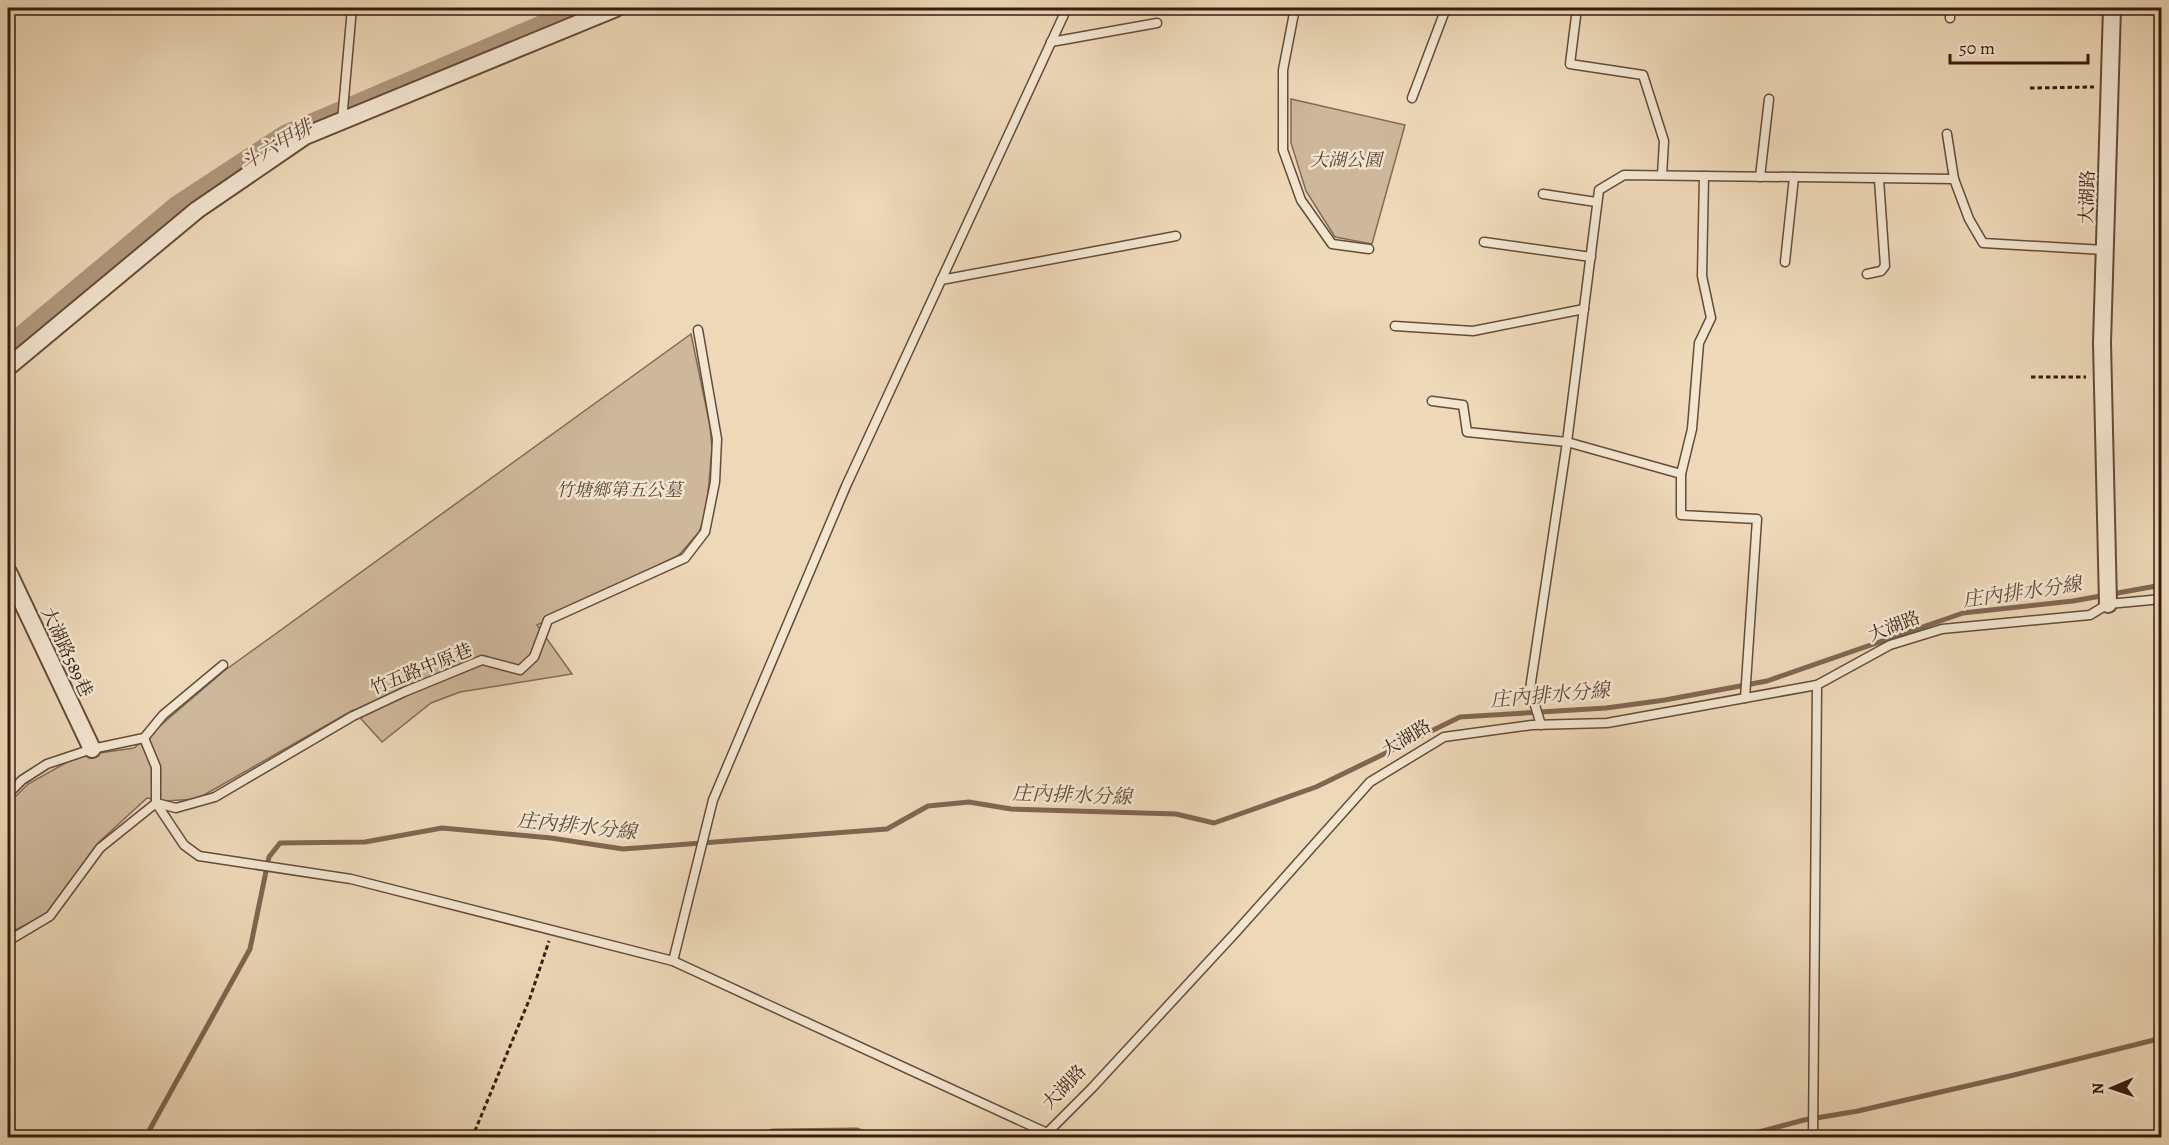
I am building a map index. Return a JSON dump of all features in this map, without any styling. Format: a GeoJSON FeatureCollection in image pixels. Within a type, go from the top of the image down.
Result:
{"type":"FeatureCollection","features":[{"type":"Feature","properties":{"kind":"street"},"geometry":{"type":"LineString","coordinates":[[8,367],[197,210],[305,136],[616,8]]}},
{"type":"Feature","properties":{"kind":"street","name":"大湖路"},"geometry":{"type":"LineString","coordinates":[[2108,604],[2102,377],[2112,8]]}},
{"type":"Feature","properties":{"kind":"street","name":"大湖路589巷"},"geometry":{"type":"LineString","coordinates":[[8,572],[92,749]]}},
{"type":"Feature","properties":{"kind":"lane"},"geometry":{"type":"LineString","coordinates":[[342,121],[352,8]]}},
{"type":"Feature","properties":{"kind":"lane"},"geometry":{"type":"LineString","coordinates":[[674,961],[713,800],[846,486],[1068,8]]}},
{"type":"Feature","properties":{"kind":"lane"},"geometry":{"type":"LineString","coordinates":[[1295,8],[1283,70],[1283,150],[1301,200],[1332,244],[1369,249]]}},
{"type":"Feature","properties":{"kind":"lane"},"geometry":{"type":"LineString","coordinates":[[1412,98],[1446,8]]}},
{"type":"Feature","properties":{"kind":"lane"},"geometry":{"type":"LineString","coordinates":[[1577,8],[1570,64],[1643,75],[1664,141],[1662,175]]}},
{"type":"Feature","properties":{"kind":"lane"},"geometry":{"type":"LineString","coordinates":[[1950,8],[1950,18]]}},
{"type":"Feature","properties":{"kind":"lane"},"geometry":{"type":"LineString","coordinates":[[1052,42],[1157,24]]}},
{"type":"Feature","properties":{"kind":"lane"},"geometry":{"type":"LineString","coordinates":[[1761,177],[1769,99]]}},
{"type":"Feature","properties":{"kind":"lane"},"geometry":{"type":"LineString","coordinates":[[1947,134],[1954,179],[1969,219],[1983,243],[2104,250]]}},
{"type":"Feature","properties":{"kind":"lane"},"geometry":{"type":"LineString","coordinates":[[1541,725],[1530,689],[1567,442],[1599,190],[1624,176],[1954,179]]}},
{"type":"Feature","properties":{"kind":"lane"},"geometry":{"type":"LineString","coordinates":[[1704,176],[1702,276],[1711,318],[1699,342],[1692,429],[1681,474],[1681,515],[1757,519],[1745,698]]}},
{"type":"Feature","properties":{"kind":"lane"},"geometry":{"type":"LineString","coordinates":[[1785,262],[1794,177]]}},
{"type":"Feature","properties":{"kind":"lane"},"geometry":{"type":"LineString","coordinates":[[1867,274],[1881,271],[1885,266],[1879,179]]}},
{"type":"Feature","properties":{"kind":"lane"},"geometry":{"type":"LineString","coordinates":[[1543,194],[1596,202]]}},
{"type":"Feature","properties":{"kind":"lane"},"geometry":{"type":"LineString","coordinates":[[941,280],[1176,236]]}},
{"type":"Feature","properties":{"kind":"lane"},"geometry":{"type":"LineString","coordinates":[[1485,242],[1591,257]]}},
{"type":"Feature","properties":{"kind":"lane"},"geometry":{"type":"LineString","coordinates":[[1395,326],[1473,331],[1584,309]]}},
{"type":"Feature","properties":{"kind":"lane","name":"竹五路中原巷"},"geometry":{"type":"LineString","coordinates":[[156,803],[176,808],[215,797],[353,716],[482,660],[520,670],[534,657],[549,620],[685,558],[705,532],[715,482],[717,439],[698,330]]}},
{"type":"Feature","properties":{"kind":"lane"},"geometry":{"type":"LineString","coordinates":[[1432,401],[1463,405],[1467,432],[1567,442],[1681,474]]}},
{"type":"Feature","properties":{"kind":"lane","name":"大湖路"},"geometry":{"type":"LineString","coordinates":[[1045,1135],[1092,1088],[1236,932],[1370,782],[1443,737],[1541,725],[1607,723],[1745,698],[1817,684],[1890,645],[1942,629],[2090,615],[2108,604],[2162,599]]}},
{"type":"Feature","properties":{"kind":"lane"},"geometry":{"type":"LineString","coordinates":[[8,794],[22,780],[47,764],[92,749],[144,738],[163,715],[223,665]]}},
{"type":"Feature","properties":{"kind":"lane"},"geometry":{"type":"LineString","coordinates":[[1813,1137],[1817,684]]}},
{"type":"Feature","properties":{"kind":"lane"},"geometry":{"type":"LineString","coordinates":[[144,738],[156,767],[156,803],[184,845],[199,856],[351,879],[674,961],[1045,1135]]}},
{"type":"Feature","properties":{"kind":"lane"},"geometry":{"type":"LineString","coordinates":[[8,941],[50,916],[100,848],[156,803]]}},
{"type":"Feature","properties":{"kind":"path"},"geometry":{"type":"LineString","coordinates":[[2030,88],[2109,87]]}},
{"type":"Feature","properties":{"kind":"path"},"geometry":{"type":"LineString","coordinates":[[2031,377],[2102,377]]}},
{"type":"Feature","properties":{"kind":"path"},"geometry":{"type":"LineString","coordinates":[[472,1137],[530,998],[553,930]]}},
{"type":"Feature","properties":{"kind":"green space","name":"大湖公園"},"geometry":{"type":"Polygon","coordinates":[[[1291,99],[1405,125],[1372,244],[1335,237],[1306,191],[1291,143],[1291,99]]]}},
{"type":"Feature","properties":{"kind":"green space","name":"竹塘鄉第五公墓"},"geometry":{"type":"Polygon","coordinates":[[[691,334],[710,426],[712,449],[706,514],[699,532],[679,555],[537,625],[572,674],[460,692],[431,703],[382,742],[353,710],[197,799],[165,801],[147,798],[98,843],[48,913],[8,934],[8,804],[28,784],[78,756],[134,748],[224,671],[691,334]]]}},
{"type":"Feature","properties":{"kind":"waterway","name":"斗六甲排"},"geometry":{"type":"LineString","coordinates":[[8,347],[178,205],[285,135],[582,8]]}},
{"type":"Feature","properties":{"kind":"waterway","name":"庄內排水分線"},"geometry":{"type":"LineString","coordinates":[[145,1138],[250,949],[269,857],[280,843],[365,842],[442,828],[551,838],[623,849],[887,829],[928,806],[969,802],[1011,809],[1176,814],[1214,823],[1316,787],[1460,717],[1606,708],[1665,700],[1767,681],[1963,613],[2073,601],[2162,585]]}},
{"type":"Feature","properties":{"kind":"waterway"},"geometry":{"type":"LineString","coordinates":[[1736,1138],[1804,1120],[1858,1111],[2010,1076],[2162,1038]]}},
{"type":"Feature","properties":{"kind":"waterway"},"geometry":{"type":"LineString","coordinates":[[740,1138],[773,1131],[857,1130],[881,1138]]}}]}
